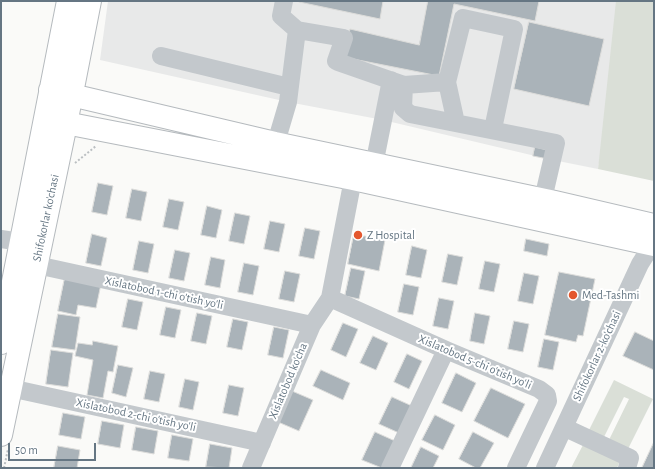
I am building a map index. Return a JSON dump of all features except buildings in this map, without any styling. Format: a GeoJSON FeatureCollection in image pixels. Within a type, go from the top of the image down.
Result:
{"type":"FeatureCollection","features":[{"type":"Feature","properties":{"kind":"main road","name":"Shifokorlar ko'chasi"},"geometry":{"type":"LineString","coordinates":[[1,435],[22,251],[44,119],[68,1]]}},
{"type":"Feature","properties":{"kind":"main road","name":"Shifokorlar ko'chasi"},"geometry":{"type":"LineString","coordinates":[[1,343],[22,251],[66,124],[89,5]]}},
{"type":"Feature","properties":{"kind":"main road"},"geometry":{"type":"LineString","coordinates":[[50,90],[272,153],[353,180],[538,220],[653,238]]}},
{"type":"Feature","properties":{"kind":"main road"},"geometry":{"type":"LineString","coordinates":[[44,119],[66,124],[272,153],[374,165],[543,199],[653,238]]}},
{"type":"Feature","properties":{"kind":"street"},"geometry":{"type":"LineString","coordinates":[[284,1],[281,16],[297,30],[344,38],[336,61],[338,62],[397,83],[447,82]]}},
{"type":"Feature","properties":{"kind":"street"},"geometry":{"type":"LineString","coordinates":[[456,123],[447,82],[463,18],[514,29],[493,130]]}},
{"type":"Feature","properties":{"kind":"street"},"geometry":{"type":"LineString","coordinates":[[272,153],[288,102],[297,30]]}},
{"type":"Feature","properties":{"kind":"street"},"geometry":{"type":"LineString","coordinates":[[161,56],[289,87]]}},
{"type":"Feature","properties":{"kind":"street"},"geometry":{"type":"LineString","coordinates":[[397,83],[403,108],[406,112],[556,143],[538,220]]}},
{"type":"Feature","properties":{"kind":"street"},"geometry":{"type":"LineString","coordinates":[[374,165],[397,83]]}},
{"type":"Feature","properties":{"kind":"street"},"geometry":{"type":"LineString","coordinates":[[330,298],[353,180]]}},
{"type":"Feature","properties":{"kind":"street","name":"Shifokorlar 2-ko'chasi"},"geometry":{"type":"LineString","coordinates":[[555,468],[649,266],[653,238]]}},
{"type":"Feature","properties":{"kind":"street","name":"Shifokorlar 2-ko'chasi"},"geometry":{"type":"LineString","coordinates":[[545,468],[653,238]]}},
{"type":"Feature","properties":{"kind":"street","name":"Xislatobod 1-chi o'tish yo'li"},"geometry":{"type":"LineString","coordinates":[[22,251],[312,325]]}},
{"type":"Feature","properties":{"kind":"street","name":"Xislatobod ko'cha"},"geometry":{"type":"LineString","coordinates":[[251,468],[312,325],[330,298]]}},
{"type":"Feature","properties":{"kind":"street","name":"Xislatobod 5-chi o'tish yo'li"},"geometry":{"type":"LineString","coordinates":[[330,298],[446,350],[539,389],[547,395],[548,401],[516,468]]}},
{"type":"Feature","properties":{"kind":"street"},"geometry":{"type":"LineString","coordinates":[[390,468],[446,350]]}},
{"type":"Feature","properties":{"kind":"street","name":"Xislatobod 2-chi o'tish yo'li"},"geometry":{"type":"LineString","coordinates":[[6,387],[262,443]]}},
{"type":"Feature","properties":{"kind":"street"},"geometry":{"type":"LineString","coordinates":[[572,431],[630,458],[627,468]]}},
{"type":"Feature","properties":{"kind":"shaded area"},"geometry":{"type":"Polygon","coordinates":[[[108,1],[618,1],[612,77],[598,169],[548,159],[383,120],[288,102],[100,60],[108,1]]]}},
{"type":"Feature","properties":{"kind":"shaded area"},"geometry":{"type":"Polygon","coordinates":[[[616,1],[654,1],[654,181],[598,169],[616,1]]]}},
{"type":"Feature","properties":{"kind":"shaded area"},"geometry":{"type":"Polygon","coordinates":[[[614,380],[653,399],[626,453],[607,444],[629,399],[624,397],[602,441],[587,434],[614,380]]]}},
{"type":"Feature","properties":{"kind":"shaded area"},"geometry":{"type":"Polygon","coordinates":[[[584,443],[620,461],[617,468],[571,468],[584,443]]]}},
{"type":"Feature","properties":{"kind":"place","name":"Z Hospital"},"geometry":{"type":"Point","coordinates":[358,235]}},
{"type":"Feature","properties":{"kind":"place","name":"Med-Tashmi"},"geometry":{"type":"Point","coordinates":[573,295]}}]}
